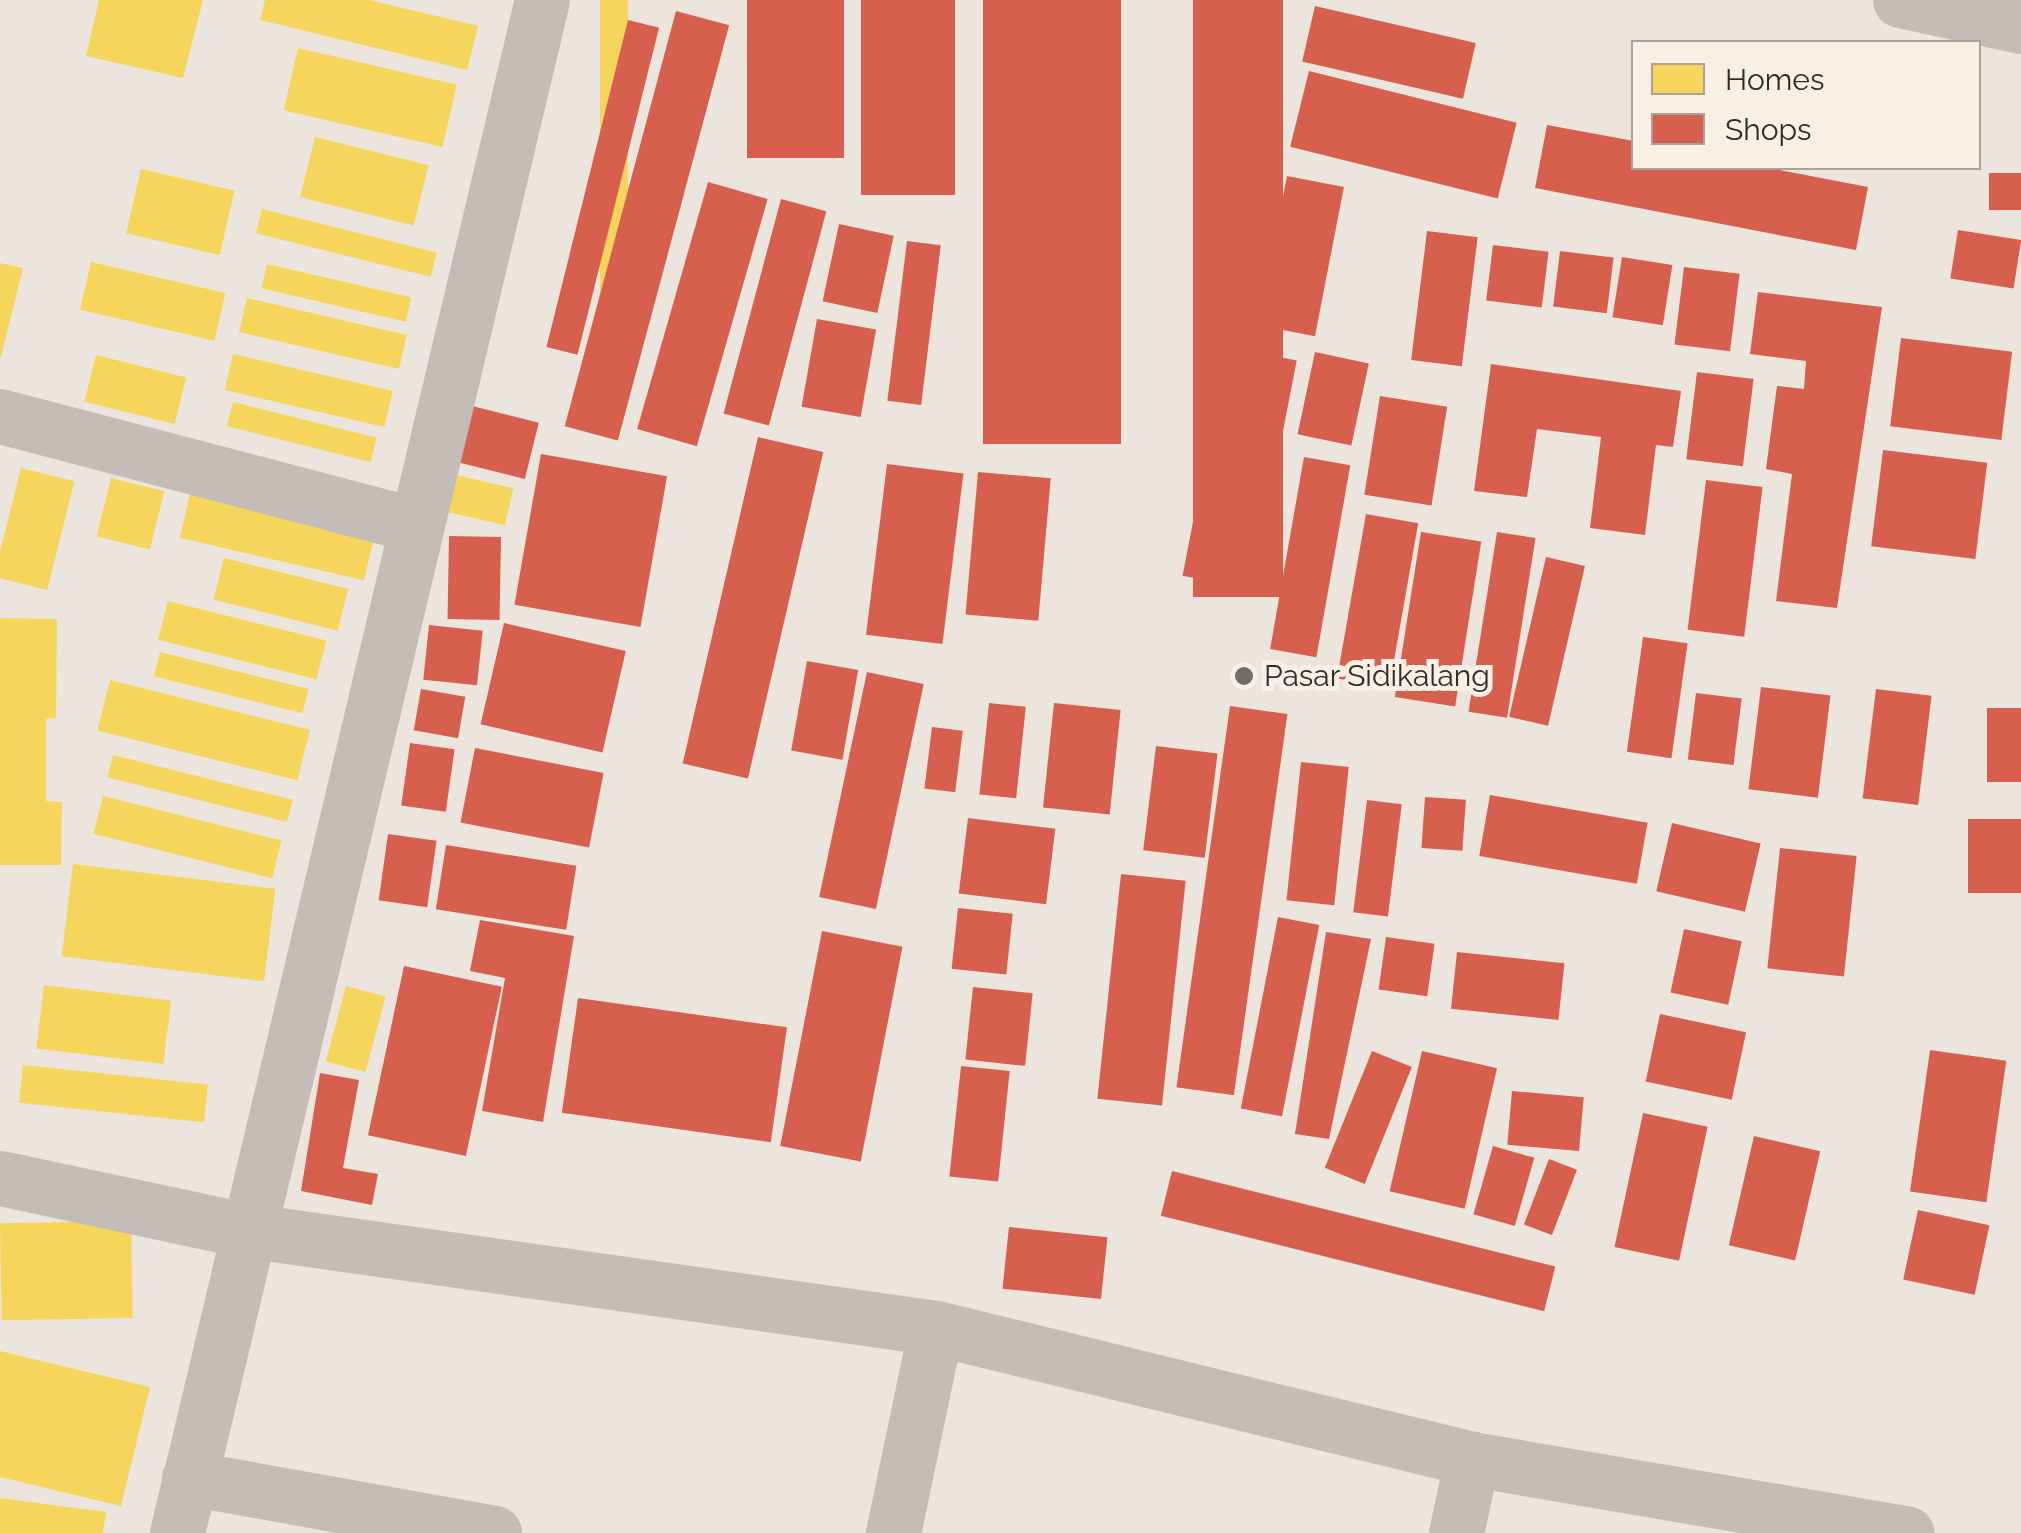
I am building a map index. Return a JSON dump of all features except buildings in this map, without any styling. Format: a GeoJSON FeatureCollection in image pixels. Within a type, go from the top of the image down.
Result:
{"type":"FeatureCollection","features":[{"type":"Feature","properties":{"kind":"street"},"geometry":{"type":"LineString","coordinates":[[177,1533],[245,1230],[542,0]]}},
{"type":"Feature","properties":{"kind":"street"},"geometry":{"type":"LineString","coordinates":[[1900,0],[2021,26]]}},
{"type":"Feature","properties":{"kind":"street"},"geometry":{"type":"LineString","coordinates":[[0,416],[415,525]]}},
{"type":"Feature","properties":{"kind":"street"},"geometry":{"type":"LineString","coordinates":[[0,1178],[245,1230],[936,1328],[1472,1459],[1907,1533]]}},
{"type":"Feature","properties":{"kind":"street"},"geometry":{"type":"LineString","coordinates":[[893,1533],[936,1328]]}},
{"type":"Feature","properties":{"kind":"street"},"geometry":{"type":"LineString","coordinates":[[1456,1533],[1472,1459]]}},
{"type":"Feature","properties":{"kind":"street"},"geometry":{"type":"LineString","coordinates":[[190,1478],[494,1533]]}},
{"type":"Feature","properties":{"kind":"place","name":"Pasar Sidikalang"},"geometry":{"type":"Point","coordinates":[1244,676]}}]}
